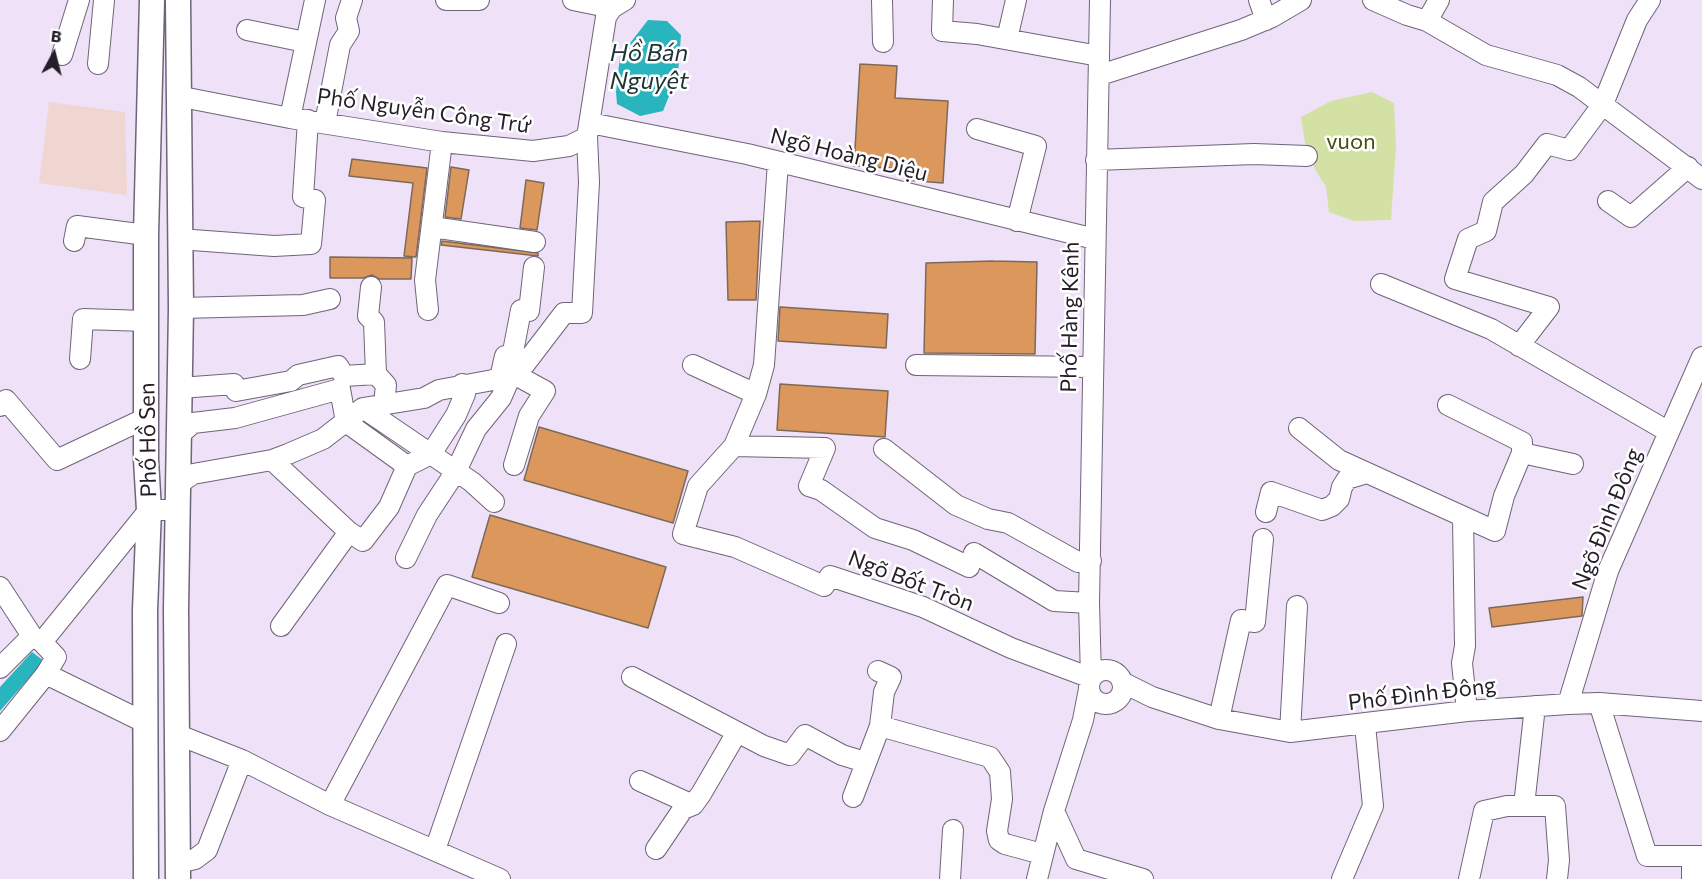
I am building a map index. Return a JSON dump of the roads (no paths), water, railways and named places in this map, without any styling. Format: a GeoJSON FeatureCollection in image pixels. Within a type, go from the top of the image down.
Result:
{"type":"FeatureCollection","features":[{"type":"Feature","properties":{"kind":"main road","name":"Phố Hồ Sen"},"geometry":{"type":"LineString","coordinates":[[146,879],[145,610],[149,510],[146,418],[146,235],[152,0]]}},
{"type":"Feature","properties":{"kind":"main road","name":"Phố Hồ Sen"},"geometry":{"type":"LineString","coordinates":[[178,0],[180,308],[180,388],[177,436],[178,871]]}},
{"type":"Feature","properties":{"kind":"street"},"geometry":{"type":"LineString","coordinates":[[62,56],[79,0]]}},
{"type":"Feature","properties":{"kind":"street"},"geometry":{"type":"LineString","coordinates":[[98,64],[104,0]]}},
{"type":"Feature","properties":{"kind":"street"},"geometry":{"type":"LineString","coordinates":[[179,239],[274,246],[311,244],[315,200],[303,197],[308,120],[305,42],[315,0]]}},
{"type":"Feature","properties":{"kind":"street"},"geometry":{"type":"LineString","coordinates":[[308,120],[340,45],[349,31],[346,18],[352,0]]}},
{"type":"Feature","properties":{"kind":"street"},"geometry":{"type":"LineString","coordinates":[[446,0],[479,0]]}},
{"type":"Feature","properties":{"kind":"street"},"geometry":{"type":"LineString","coordinates":[[573,0],[618,4]]}},
{"type":"Feature","properties":{"kind":"street"},"geometry":{"type":"LineString","coordinates":[[882,0],[884,42]]}},
{"type":"Feature","properties":{"kind":"street"},"geometry":{"type":"LineString","coordinates":[[943,0],[942,31],[1007,39],[1099,65],[1266,20],[1301,0]]}},
{"type":"Feature","properties":{"kind":"street"},"geometry":{"type":"LineString","coordinates":[[1007,39],[1016,0]]}},
{"type":"Feature","properties":{"kind":"street","name":"Phố Hàng Kênh"},"geometry":{"type":"LineString","coordinates":[[1037,879],[1054,811],[1093,690],[1089,603],[1100,0]]}},
{"type":"Feature","properties":{"kind":"street"},"geometry":{"type":"LineString","coordinates":[[1259,0],[1266,20]]}},
{"type":"Feature","properties":{"kind":"street"},"geometry":{"type":"LineString","coordinates":[[1373,0],[1427,21],[1486,55],[1557,75],[1696,169],[1631,217],[1608,201]]}},
{"type":"Feature","properties":{"kind":"street"},"geometry":{"type":"LineString","coordinates":[[1427,21],[1439,0]]}},
{"type":"Feature","properties":{"kind":"street"},"geometry":{"type":"LineString","coordinates":[[1519,346],[1549,307],[1455,279],[1468,239],[1486,231],[1493,202],[1524,174],[1547,144],[1569,150],[1603,104],[1636,20],[1650,0]]}},
{"type":"Feature","properties":{"kind":"street"},"geometry":{"type":"LineString","coordinates":[[177,484],[193,474],[272,460],[323,439],[363,408],[424,398],[440,390],[506,375],[525,364],[564,313],[582,313],[589,182],[589,130],[606,17],[618,4]]}},
{"type":"Feature","properties":{"kind":"street"},"geometry":{"type":"LineString","coordinates":[[247,30],[305,42]]}},
{"type":"Feature","properties":{"kind":"street","name":"Phố Nguyễn Công Trứ"},"geometry":{"type":"LineString","coordinates":[[177,96],[442,142],[533,152],[569,146],[589,130]]}},
{"type":"Feature","properties":{"kind":"street"},"geometry":{"type":"LineString","coordinates":[[977,129],[1036,146],[1017,221]]}},
{"type":"Feature","properties":{"kind":"street","name":"Ngõ Hoàng Diệu"},"geometry":{"type":"LineString","coordinates":[[589,130],[778,162],[1095,239]]}},
{"type":"Feature","properties":{"kind":"street"},"geometry":{"type":"LineString","coordinates":[[428,309],[425,280],[442,142]]}},
{"type":"Feature","properties":{"kind":"street"},"geometry":{"type":"LineString","coordinates":[[1096,160],[1254,154],[1307,156]]}},
{"type":"Feature","properties":{"kind":"street","name":"Ngõ Bốt Tròn"},"geometry":{"type":"LineString","coordinates":[[778,162],[764,365],[756,394],[734,446],[698,486],[683,534],[735,547],[824,586],[830,576],[923,607],[1093,690]]}},
{"type":"Feature","properties":{"kind":"street"},"geometry":{"type":"LineString","coordinates":[[74,241],[77,226],[146,235]]}},
{"type":"Feature","properties":{"kind":"street"},"geometry":{"type":"LineString","coordinates":[[432,227],[535,242]]}},
{"type":"Feature","properties":{"kind":"street"},"geometry":{"type":"LineString","coordinates":[[406,558],[427,515],[456,471],[476,429],[501,398],[506,375],[505,356],[512,357],[521,310],[529,311],[534,267]]}},
{"type":"Feature","properties":{"kind":"street"},"geometry":{"type":"LineString","coordinates":[[1381,284],[1491,329],[1669,432]]}},
{"type":"Feature","properties":{"kind":"street"},"geometry":{"type":"LineString","coordinates":[[371,287],[368,316],[374,322],[376,374],[386,385],[384,404]]}},
{"type":"Feature","properties":{"kind":"street"},"geometry":{"type":"LineString","coordinates":[[180,308],[303,305],[330,299]]}},
{"type":"Feature","properties":{"kind":"street"},"geometry":{"type":"LineString","coordinates":[[80,359],[83,319],[146,321]]}},
{"type":"Feature","properties":{"kind":"street","name":"Ngõ Đình Đông"},"geometry":{"type":"LineString","coordinates":[[1568,704],[1608,571],[1702,357]]}},
{"type":"Feature","properties":{"kind":"street"},"geometry":{"type":"LineString","coordinates":[[693,365],[756,394]]}},
{"type":"Feature","properties":{"kind":"street"},"geometry":{"type":"LineString","coordinates":[[916,365],[1093,367]]}},
{"type":"Feature","properties":{"kind":"street"},"geometry":{"type":"LineString","coordinates":[[180,388],[234,384],[236,391],[291,381],[298,375],[338,366],[344,376],[376,374]]}},
{"type":"Feature","properties":{"kind":"street"},"geometry":{"type":"LineString","coordinates":[[506,375],[545,391],[530,416],[514,465]]}},
{"type":"Feature","properties":{"kind":"street"},"geometry":{"type":"LineString","coordinates":[[272,460],[349,532],[363,541],[389,507],[407,466],[431,454],[456,415],[465,394],[462,384]]}},
{"type":"Feature","properties":{"kind":"street"},"geometry":{"type":"LineString","coordinates":[[177,436],[194,423],[235,418],[340,389],[346,422],[407,466]]}},
{"type":"Feature","properties":{"kind":"street"},"geometry":{"type":"LineString","coordinates":[[0,406],[6,400],[57,460],[146,418]]}},
{"type":"Feature","properties":{"kind":"street"},"geometry":{"type":"LineString","coordinates":[[1299,428],[1339,460],[1495,531],[1504,496],[1522,453],[1522,442],[1448,405]]}},
{"type":"Feature","properties":{"kind":"street"},"geometry":{"type":"LineString","coordinates":[[363,408],[456,471],[494,502]]}},
{"type":"Feature","properties":{"kind":"street"},"geometry":{"type":"LineString","coordinates":[[734,446],[825,448],[809,486],[821,490],[874,528],[912,540],[969,567],[974,553],[1054,601],[1089,603]]}},
{"type":"Feature","properties":{"kind":"street"},"geometry":{"type":"LineString","coordinates":[[884,449],[956,505],[988,519],[1008,523],[1078,562],[1091,561]]}},
{"type":"Feature","properties":{"kind":"street"},"geometry":{"type":"LineString","coordinates":[[1522,453],[1573,464]]}},
{"type":"Feature","properties":{"kind":"street"},"geometry":{"type":"LineString","coordinates":[[1266,512],[1271,492],[1322,510],[1332,506],[1339,499],[1347,479],[1367,473]]}},
{"type":"Feature","properties":{"kind":"street"},"geometry":{"type":"LineString","coordinates":[[0,668],[37,639],[149,510],[177,510]]}},
{"type":"Feature","properties":{"kind":"street"},"geometry":{"type":"LineString","coordinates":[[1463,517],[1465,646],[1462,663],[1467,711]]}},
{"type":"Feature","properties":{"kind":"street"},"geometry":{"type":"LineString","coordinates":[[281,626],[349,532]]}},
{"type":"Feature","properties":{"kind":"street"},"geometry":{"type":"LineString","coordinates":[[1219,719],[1241,620],[1255,622],[1263,539]]}},
{"type":"Feature","properties":{"kind":"street"},"geometry":{"type":"LineString","coordinates":[[330,805],[447,585],[499,603]]}},
{"type":"Feature","properties":{"kind":"street"},"geometry":{"type":"LineString","coordinates":[[0,587],[37,639],[56,657],[46,674],[0,731]]}},
{"type":"Feature","properties":{"kind":"street"},"geometry":{"type":"LineString","coordinates":[[1290,732],[1297,606]]}},
{"type":"Feature","properties":{"kind":"street"},"geometry":{"type":"LineString","coordinates":[[1089,634],[1117,683],[1110,703],[1093,690],[1100,671],[1117,683]]}},
{"type":"Feature","properties":{"kind":"street"},"geometry":{"type":"LineString","coordinates":[[435,850],[506,644]]}},
{"type":"Feature","properties":{"kind":"street"},"geometry":{"type":"LineString","coordinates":[[853,797],[880,726],[884,692],[891,677],[878,671]]}},
{"type":"Feature","properties":{"kind":"street"},"geometry":{"type":"LineString","coordinates":[[46,674],[146,723]]}},
{"type":"Feature","properties":{"kind":"street"},"geometry":{"type":"LineString","coordinates":[[632,677],[736,734],[790,755],[805,735],[842,755],[865,762]]}},
{"type":"Feature","properties":{"kind":"street","name":"Phố Đình Đông"},"geometry":{"type":"LineString","coordinates":[[1117,683],[1152,698],[1219,719],[1290,732],[1365,725],[1467,711],[1568,704],[1599,703],[1702,711]]}},
{"type":"Feature","properties":{"kind":"street"},"geometry":{"type":"LineString","coordinates":[[1599,703],[1647,856],[1697,856],[1692,879]]}},
{"type":"Feature","properties":{"kind":"street"},"geometry":{"type":"LineString","coordinates":[[1524,806],[1534,706]]}},
{"type":"Feature","properties":{"kind":"street"},"geometry":{"type":"LineString","coordinates":[[1342,879],[1373,806],[1365,725]]}},
{"type":"Feature","properties":{"kind":"street"},"geometry":{"type":"LineString","coordinates":[[880,726],[990,757],[1000,772],[1002,799],[999,840],[1005,844],[1042,854]]}},
{"type":"Feature","properties":{"kind":"street"},"geometry":{"type":"LineString","coordinates":[[656,849],[683,809],[693,805],[736,734]]}},
{"type":"Feature","properties":{"kind":"street"},"geometry":{"type":"LineString","coordinates":[[176,735],[242,760],[330,805],[500,879]]}},
{"type":"Feature","properties":{"kind":"street"},"geometry":{"type":"LineString","coordinates":[[178,871],[207,850],[242,760]]}},
{"type":"Feature","properties":{"kind":"street"},"geometry":{"type":"LineString","coordinates":[[640,781],[693,805]]}},
{"type":"Feature","properties":{"kind":"street"},"geometry":{"type":"LineString","coordinates":[[1469,879],[1484,811],[1507,806],[1555,806],[1559,860],[1557,879]]}},
{"type":"Feature","properties":{"kind":"street"},"geometry":{"type":"LineString","coordinates":[[1054,811],[1076,859],[1143,879]]}},
{"type":"Feature","properties":{"kind":"street"},"geometry":{"type":"LineString","coordinates":[[950,879],[954,830]]}},
{"type":"Feature","properties":{"kind":"water","name":"Hồ Bán Nguyệt"},"geometry":{"type":"Polygon","coordinates":[[[648,20],[667,21],[681,35],[678,74],[663,111],[640,116],[617,104],[616,92],[620,56],[648,20]]]}},
{"type":"Feature","properties":{"kind":"water"},"geometry":{"type":"Polygon","coordinates":[[[32,652],[44,661],[0,711],[0,687],[32,652]]]}},
{"type":"Feature","properties":{"kind":"park label","name":"vuon"},"geometry":{"type":"Point","coordinates":[1351,142]}}]}
